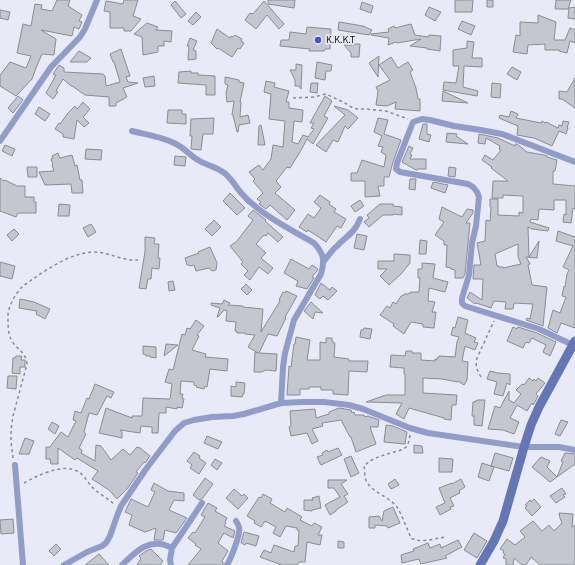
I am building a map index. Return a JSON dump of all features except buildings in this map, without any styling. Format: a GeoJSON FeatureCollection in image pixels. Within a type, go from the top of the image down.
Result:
{"type":"FeatureCollection","features":[{"type":"Feature","properties":{"kind":"street"},"geometry":{"type":"LineString","coordinates":[[0,141],[51,67],[80,38],[97,0]]}},
{"type":"Feature","properties":{"kind":"street"},"geometry":{"type":"LineString","coordinates":[[480,565],[494,542],[503,521],[524,447],[539,408],[574,343],[539,329],[465,306],[462,303],[462,298],[468,282],[472,243],[476,226],[479,197],[477,192],[468,184],[400,172],[396,169],[414,122],[422,119],[502,134],[575,162]]}},
{"type":"Feature","properties":{"kind":"street"},"geometry":{"type":"LineString","coordinates":[[132,131],[162,138],[181,146],[195,159],[222,171],[228,176],[242,195],[280,223],[314,243],[324,261]]}},
{"type":"Feature","properties":{"kind":"street"},"geometry":{"type":"LineString","coordinates":[[281,403],[285,353],[294,320],[321,274],[324,261],[337,245],[353,232],[357,227],[360,218]]}},
{"type":"Feature","properties":{"kind":"street"},"geometry":{"type":"LineString","coordinates":[[64,565],[106,543],[120,510],[146,469],[175,431],[184,423],[194,420],[244,414],[281,403],[324,402],[350,405],[410,428],[428,433],[524,447],[559,446],[575,450]]}},
{"type":"Feature","properties":{"kind":"street"},"geometry":{"type":"LineString","coordinates":[[15,466],[23,565]]}},
{"type":"Feature","properties":{"kind":"street"},"geometry":{"type":"LineString","coordinates":[[171,565],[170,560],[172,548],[202,503]]}},
{"type":"Feature","properties":{"kind":"street"},"geometry":{"type":"LineString","coordinates":[[228,565],[239,531],[239,526],[236,521]]}},
{"type":"Feature","properties":{"kind":"street"},"geometry":{"type":"LineString","coordinates":[[122,565],[138,551],[152,543],[163,544],[172,548]]}},
{"type":"Feature","properties":{"kind":"path"},"geometry":{"type":"LineString","coordinates":[[293,98],[314,97],[326,94],[352,108],[386,111],[414,122]]}},
{"type":"Feature","properties":{"kind":"path"},"geometry":{"type":"LineString","coordinates":[[15,466],[11,442],[11,430],[13,416],[27,364],[26,357],[16,347],[11,339],[7,316],[12,301],[22,287],[44,271],[55,264],[84,254],[94,252],[131,260],[138,260]]}},
{"type":"Feature","properties":{"kind":"path"},"geometry":{"type":"LineString","coordinates":[[481,377],[476,368],[477,358],[497,316]]}},
{"type":"Feature","properties":{"kind":"path"},"geometry":{"type":"LineString","coordinates":[[410,428],[409,442],[407,446],[403,449],[370,460],[364,466],[365,475],[368,483],[389,499],[397,508],[411,538],[416,541],[424,541],[446,537]]}},
{"type":"Feature","properties":{"kind":"path"},"geometry":{"type":"LineString","coordinates":[[16,487],[39,475],[52,471],[72,469],[78,471],[86,478],[92,487],[120,510]]}},
{"type":"Feature","properties":{"kind":"place","name":"K.K.K.T"},"geometry":{"type":"Point","coordinates":[318,40]}}]}
